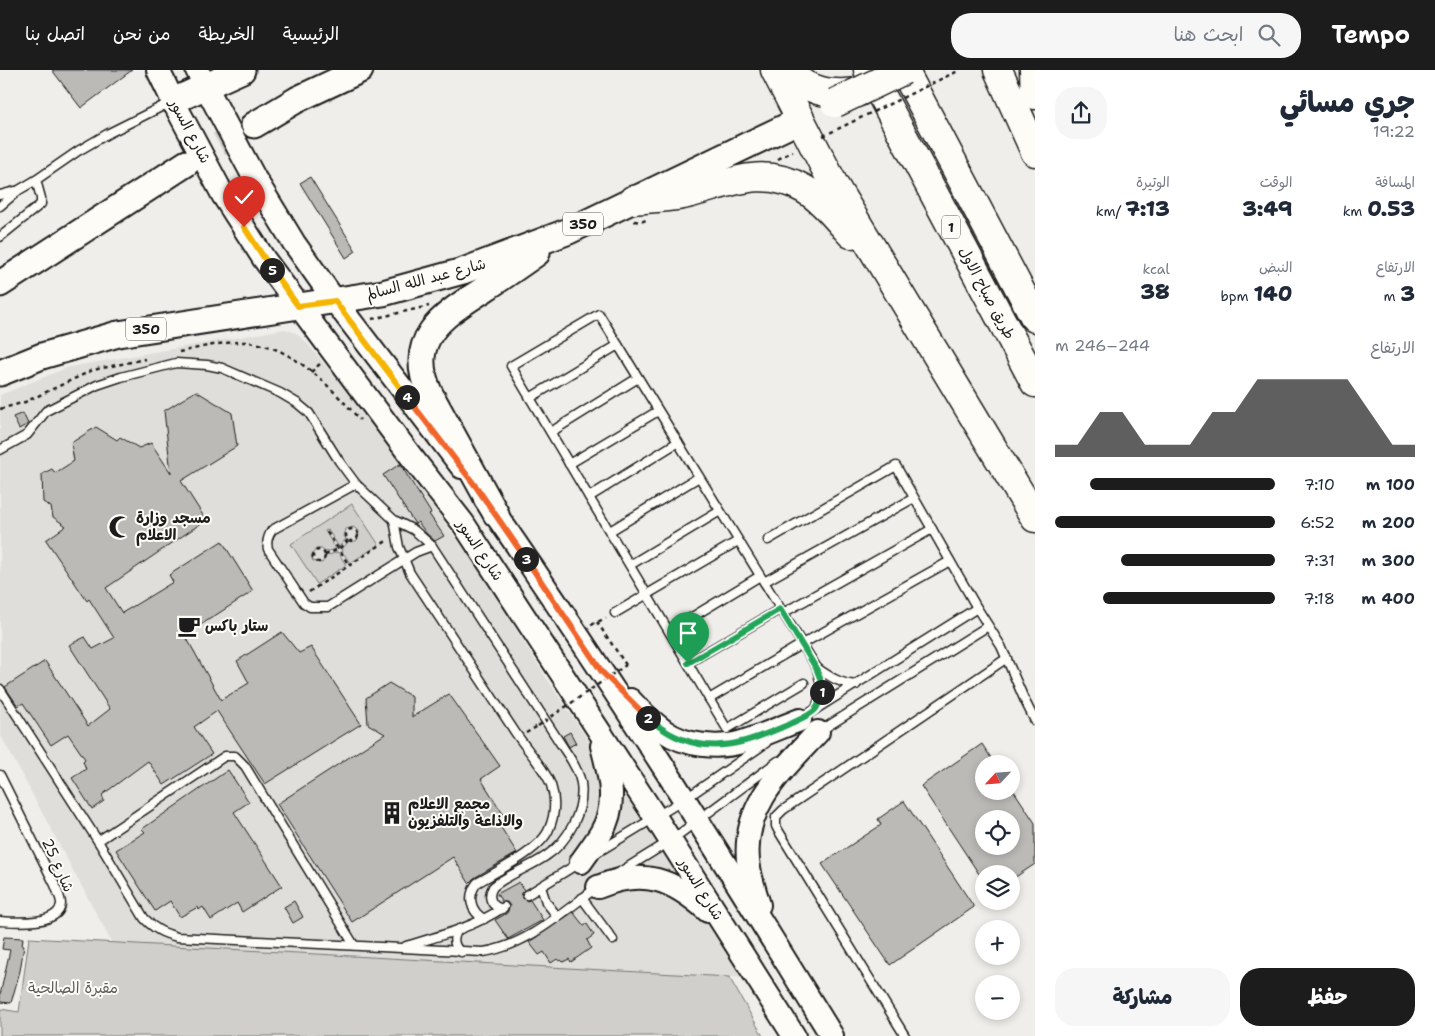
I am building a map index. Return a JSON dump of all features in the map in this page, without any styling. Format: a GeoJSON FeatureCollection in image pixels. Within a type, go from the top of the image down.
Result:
{"type":"FeatureCollection","features":[{"type":"Feature","properties":{"kind":"highway"},"geometry":{"type":"LineString","coordinates":[[775,70],[834,185],[1035,518]]}},
{"type":"Feature","properties":{"kind":"highway"},"geometry":{"type":"LineString","coordinates":[[784,70],[796,80],[831,98],[864,81],[904,70]]}},
{"type":"Feature","properties":{"kind":"highway","name":"طريق صباح الاول"},"geometry":{"type":"LineString","coordinates":[[904,70],[1035,318]]}},
{"type":"Feature","properties":{"kind":"highway"},"geometry":{"type":"LineString","coordinates":[[998,70],[1035,152]]}},
{"type":"Feature","properties":{"kind":"highway"},"geometry":{"type":"LineString","coordinates":[[1034,70],[1035,95]]}},
{"type":"Feature","properties":{"kind":"highway","name":"طريق صباح الاول"},"geometry":{"type":"LineString","coordinates":[[864,81],[1035,383]]}},
{"type":"Feature","properties":{"kind":"highway","name":"350"},"geometry":{"type":"LineString","coordinates":[[800,120],[831,98]]}},
{"type":"Feature","properties":{"kind":"highway"},"geometry":{"type":"LineString","coordinates":[[633,200],[681,195],[747,178],[764,176],[785,179],[806,190],[825,206],[884,270]]}},
{"type":"Feature","properties":{"kind":"highway"},"geometry":{"type":"LineString","coordinates":[[1015,483],[1035,512]]}},
{"type":"Feature","properties":{"kind":"main road","name":"شارع السور"},"geometry":{"type":"LineString","coordinates":[[158,70],[223,195],[264,259],[463,523],[656,818],[794,1036]]}},
{"type":"Feature","properties":{"kind":"main road"},"geometry":{"type":"LineString","coordinates":[[173,101],[201,78],[242,70]]}},
{"type":"Feature","properties":{"kind":"main road"},"geometry":{"type":"LineString","coordinates":[[254,125],[298,99],[360,70]]}},
{"type":"Feature","properties":{"kind":"main road"},"geometry":{"type":"LineString","coordinates":[[201,78],[260,187],[294,243],[335,301],[496,514],[698,820],[832,1036]]}},
{"type":"Feature","properties":{"kind":"main road","name":"شارع عبد الله السالم"},"geometry":{"type":"LineString","coordinates":[[0,373],[42,356],[118,334],[383,293],[463,271],[569,231],[800,120]]}},
{"type":"Feature","properties":{"kind":"main road"},"geometry":{"type":"LineString","coordinates":[[0,284],[187,163]]}},
{"type":"Feature","properties":{"kind":"main road"},"geometry":{"type":"LineString","coordinates":[[496,514],[429,392],[422,370],[424,349],[432,329],[449,312],[569,231]]}},
{"type":"Feature","properties":{"kind":"main road"},"geometry":{"type":"LineString","coordinates":[[602,672],[665,732],[689,742],[707,745],[742,742],[811,720]]}},
{"type":"Feature","properties":{"kind":"main road"},"geometry":{"type":"LineString","coordinates":[[764,926],[748,860],[749,832],[760,800],[811,720]]}},
{"type":"Feature","properties":{"kind":"main road"},"geometry":{"type":"LineString","coordinates":[[581,862],[606,824],[612,802],[609,777],[598,730]]}},
{"type":"Feature","properties":{"kind":"main road"},"geometry":{"type":"LineString","coordinates":[[590,893],[612,881],[632,878],[651,878],[666,882],[693,898],[727,930]]}},
{"type":"Feature","properties":{"kind":"lane"},"geometry":{"type":"LineString","coordinates":[[0,206],[19,190],[78,151],[173,101]]}},
{"type":"Feature","properties":{"kind":"lane"},"geometry":{"type":"LineString","coordinates":[[0,236],[41,204],[36,180]]}},
{"type":"Feature","properties":{"kind":"lane"},"geometry":{"type":"LineString","coordinates":[[0,196],[19,190]]}},
{"type":"Feature","properties":{"kind":"lane"},"geometry":{"type":"LineString","coordinates":[[804,683],[727,729],[511,366],[599,314],[816,668],[822,690],[811,720]]}},
{"type":"Feature","properties":{"kind":"lane"},"geometry":{"type":"LineString","coordinates":[[530,398],[618,345]]}},
{"type":"Feature","properties":{"kind":"lane"},"geometry":{"type":"LineString","coordinates":[[0,450],[27,435],[46,411],[97,385],[176,363],[191,363],[222,368],[280,393],[309,413],[326,442],[356,484],[394,520],[414,530],[432,546],[564,749],[578,773],[581,783],[581,797],[572,826],[561,843],[547,856],[492,887],[490,900],[493,905],[503,908],[484,919],[459,929],[402,948]]}},
{"type":"Feature","properties":{"kind":"lane"},"geometry":{"type":"LineString","coordinates":[[551,432],[638,378]]}},
{"type":"Feature","properties":{"kind":"lane"},"geometry":{"type":"LineString","coordinates":[[569,464],[658,411]]}},
{"type":"Feature","properties":{"kind":"lane"},"geometry":{"type":"LineString","coordinates":[[589,497],[678,442]]}},
{"type":"Feature","properties":{"kind":"lane"},"geometry":{"type":"LineString","coordinates":[[768,540],[896,466],[976,608],[1007,658],[1035,720]]}},
{"type":"Feature","properties":{"kind":"lane"},"geometry":{"type":"LineString","coordinates":[[610,531],[699,476]]}},
{"type":"Feature","properties":{"kind":"lane"},"geometry":{"type":"LineString","coordinates":[[356,484],[272,530],[268,536],[268,549],[300,598],[310,608],[328,607],[416,552],[432,546]]}},
{"type":"Feature","properties":{"kind":"lane"},"geometry":{"type":"LineString","coordinates":[[669,630],[914,498]]}},
{"type":"Feature","properties":{"kind":"lane"},"geometry":{"type":"LineString","coordinates":[[630,565],[720,511]]}},
{"type":"Feature","properties":{"kind":"lane"},"geometry":{"type":"LineString","coordinates":[[394,520],[396,536],[410,573],[518,738],[550,782],[554,792],[554,816],[548,831],[539,844],[477,883],[471,892],[471,903],[476,913],[484,919]]}},
{"type":"Feature","properties":{"kind":"lane"},"geometry":{"type":"LineString","coordinates":[[688,663],[932,530]]}},
{"type":"Feature","properties":{"kind":"lane"},"geometry":{"type":"LineString","coordinates":[[615,613],[738,541]]}},
{"type":"Feature","properties":{"kind":"lane"},"geometry":{"type":"LineString","coordinates":[[709,699],[802,644],[950,562]]}},
{"type":"Feature","properties":{"kind":"lane"},"geometry":{"type":"LineString","coordinates":[[0,689],[98,842],[144,918],[151,926],[160,931],[178,937],[462,952],[497,950],[515,944],[670,841],[698,820],[811,720],[856,684],[976,608]]}},
{"type":"Feature","properties":{"kind":"lane"},"geometry":{"type":"LineString","coordinates":[[527,895],[656,818],[811,720],[988,626]]}},
{"type":"Feature","properties":{"kind":"lane"},"geometry":{"type":"LineString","coordinates":[[905,1036],[778,830],[776,817],[783,810],[1007,658]]}},
{"type":"Feature","properties":{"kind":"lane"},"geometry":{"type":"LineString","coordinates":[[816,668],[834,680],[856,684]]}},
{"type":"Feature","properties":{"kind":"lane"},"geometry":{"type":"LineString","coordinates":[[98,842],[225,756],[235,756],[245,766],[354,945]]}},
{"type":"Feature","properties":{"kind":"lane","name":"شارع 25"},"geometry":{"type":"LineString","coordinates":[[0,775],[55,885],[61,906],[57,913],[40,921],[0,921]]}},
{"type":"Feature","properties":{"kind":"lane"},"geometry":{"type":"LineString","coordinates":[[541,887],[546,902],[557,916]]}},
{"type":"Feature","properties":{"kind":"lane"},"geometry":{"type":"LineString","coordinates":[[590,893],[612,940]]}},
{"type":"Feature","properties":{"kind":"lane"},"geometry":{"type":"LineString","coordinates":[[459,929],[454,937],[454,941],[455,946],[462,952]]}},
{"type":"Feature","properties":{"kind":"path"},"geometry":{"type":"LineString","coordinates":[[823,136],[960,70]]}},
{"type":"Feature","properties":{"kind":"path"},"geometry":{"type":"LineString","coordinates":[[372,319],[429,306]]}},
{"type":"Feature","properties":{"kind":"path"},"geometry":{"type":"LineString","coordinates":[[310,372],[322,362]]}},
{"type":"Feature","properties":{"kind":"path"},"geometry":{"type":"LineString","coordinates":[[324,554],[338,549],[348,540],[351,541],[356,538],[358,536],[356,530],[347,531],[348,540]]}},
{"type":"Feature","properties":{"kind":"path"},"geometry":{"type":"LineString","coordinates":[[327,532],[349,566]]}},
{"type":"Feature","properties":{"kind":"path"},"geometry":{"type":"LineString","coordinates":[[300,598],[396,536]]}},
{"type":"Feature","properties":{"kind":"path"},"geometry":{"type":"LineString","coordinates":[[320,550],[324,554],[323,561],[321,562],[317,562],[313,558],[317,551],[320,550]]}},
{"type":"Feature","properties":{"kind":"path"},"geometry":{"type":"LineString","coordinates":[[523,735],[626,665],[597,622]]}},
{"type":"Feature","properties":{"kind":"path"},"geometry":{"type":"LineString","coordinates":[[563,698],[568,706]]}},
{"type":"Feature","properties":{"kind":"shaded area"},"geometry":{"type":"Polygon","coordinates":[[[285,329],[296,333],[307,343],[356,402],[473,561],[549,682],[748,978],[112,943],[0,734],[0,395],[69,367],[285,329]]]}},
{"type":"Feature","properties":{"kind":"green space"},"geometry":{"type":"Polygon","coordinates":[[[352,504],[379,545],[350,563],[341,550],[349,541],[356,541],[359,531],[353,527],[346,529],[344,536],[346,539],[339,547],[328,530],[325,531],[336,549],[325,552],[322,549],[316,549],[311,556],[313,561],[322,563],[326,556],[338,552],[346,565],[317,584],[291,544],[352,504]]]}},
{"type":"Feature","properties":{"kind":"green space","name":"مقبرة الصالحية"},"geometry":{"type":"Polygon","coordinates":[[[29,938],[729,977],[763,1036],[0,1036],[0,1009],[19,1012],[29,938]]]}},
{"type":"Feature","properties":{"kind":"building"},"geometry":{"type":"Polygon","coordinates":[[[52,70],[132,70],[81,108],[52,70]]]}},
{"type":"Feature","properties":{"kind":"building"},"geometry":{"type":"Polygon","coordinates":[[[310,177],[356,251],[346,258],[300,183],[310,177]]]}},
{"type":"Feature","properties":{"kind":"building"},"geometry":{"type":"Polygon","coordinates":[[[196,391],[232,413],[237,446],[181,481],[206,520],[106,588],[122,613],[173,582],[169,575],[222,541],[253,591],[185,635],[221,700],[249,683],[237,661],[282,632],[299,653],[311,647],[361,724],[265,784],[217,711],[194,727],[212,754],[164,785],[148,761],[102,795],[104,801],[92,809],[72,778],[86,769],[83,761],[85,759],[68,734],[51,745],[23,703],[18,706],[5,687],[45,661],[88,726],[110,709],[69,645],[85,637],[93,649],[114,638],[89,599],[87,601],[46,540],[66,526],[53,517],[51,507],[43,502],[42,474],[52,469],[55,473],[74,461],[71,443],[96,427],[117,440],[120,437],[139,448],[151,443],[171,473],[164,411],[196,391]]]}},
{"type":"Feature","properties":{"kind":"building"},"geometry":{"type":"Polygon","coordinates":[[[23,413],[28,424],[19,429],[13,417],[23,413]]]}},
{"type":"Feature","properties":{"kind":"building"},"geometry":{"type":"Polygon","coordinates":[[[400,464],[444,536],[435,541],[418,522],[415,524],[383,475],[400,464]]]}},
{"type":"Feature","properties":{"kind":"building","name":"مجمع الاعلام والاذاعة والتلفزيون"},"geometry":{"type":"Polygon","coordinates":[[[389,683],[412,697],[412,717],[449,694],[500,766],[481,779],[508,822],[500,826],[517,853],[474,878],[469,883],[453,857],[352,922],[277,804],[385,734],[368,724],[366,698],[389,683]]]}},
{"type":"Feature","properties":{"kind":"building"},"geometry":{"type":"Polygon","coordinates":[[[570,732],[576,743],[569,747],[563,736],[570,732]]]}},
{"type":"Feature","properties":{"kind":"building"},"geometry":{"type":"Polygon","coordinates":[[[982,744],[989,755],[975,755],[975,800],[1020,800],[1035,823],[1035,864],[1020,874],[1020,865],[975,865],[975,868],[921,786],[982,744]]]}},
{"type":"Feature","properties":{"kind":"building"},"geometry":{"type":"Polygon","coordinates":[[[228,770],[249,802],[234,812],[282,886],[242,912],[237,903],[211,920],[203,907],[199,910],[198,907],[180,917],[170,901],[155,911],[116,850],[145,832],[142,829],[228,770]]]}},
{"type":"Feature","properties":{"kind":"building"},"geometry":{"type":"Polygon","coordinates":[[[904,801],[974,907],[890,965],[822,864],[881,825],[878,819],[904,801]]]}},
{"type":"Feature","properties":{"kind":"building"},"geometry":{"type":"Polygon","coordinates":[[[519,882],[524,890],[521,895],[527,901],[530,900],[543,920],[508,939],[495,920],[507,913],[510,906],[507,902],[502,902],[497,894],[519,882]]]}},
{"type":"Feature","properties":{"kind":"building"},"geometry":{"type":"Polygon","coordinates":[[[294,901],[303,917],[293,923],[284,907],[294,901]]]}},
{"type":"Feature","properties":{"kind":"building"},"geometry":{"type":"Polygon","coordinates":[[[573,912],[584,926],[587,924],[594,935],[587,940],[591,948],[571,962],[569,959],[563,962],[557,959],[551,963],[544,952],[539,955],[529,942],[573,912]]]}},
{"type":"Feature","properties":{"kind":"building"},"geometry":{"type":"Polygon","coordinates":[[[4,937],[23,938],[22,946],[24,946],[20,971],[11,1003],[0,1002],[10,950],[2,949],[4,937]]]}},
{"type":"Feature","properties":{"kind":"tunnel"},"geometry":{"type":"LineString","coordinates":[[187,163],[254,125]]}},
{"type":"Feature","properties":{"kind":"place","name":"مسجد وزارة الاعلام"},"geometry":{"type":"Point","coordinates":[120,527]}},
{"type":"Feature","properties":{"kind":"place","name":"ستار باكس"},"geometry":{"type":"Point","coordinates":[189,626]}},
{"type":"Feature","properties":{"kind":"place","name":"مجمع الاعلام والاذاعة والتلفزيون"},"geometry":{"type":"Point","coordinates":[392,813]}},
{"type":"Feature","properties":{"kind":"route"},"geometry":{"type":"LineString","coordinates":[[244,227],[264,259],[298,306],[335,301],[496,514],[602,672],[665,732],[689,742],[707,745],[742,742],[800,720],[816,709],[820,700],[822,690],[816,668],[780,609],[688,663]]}}]}
